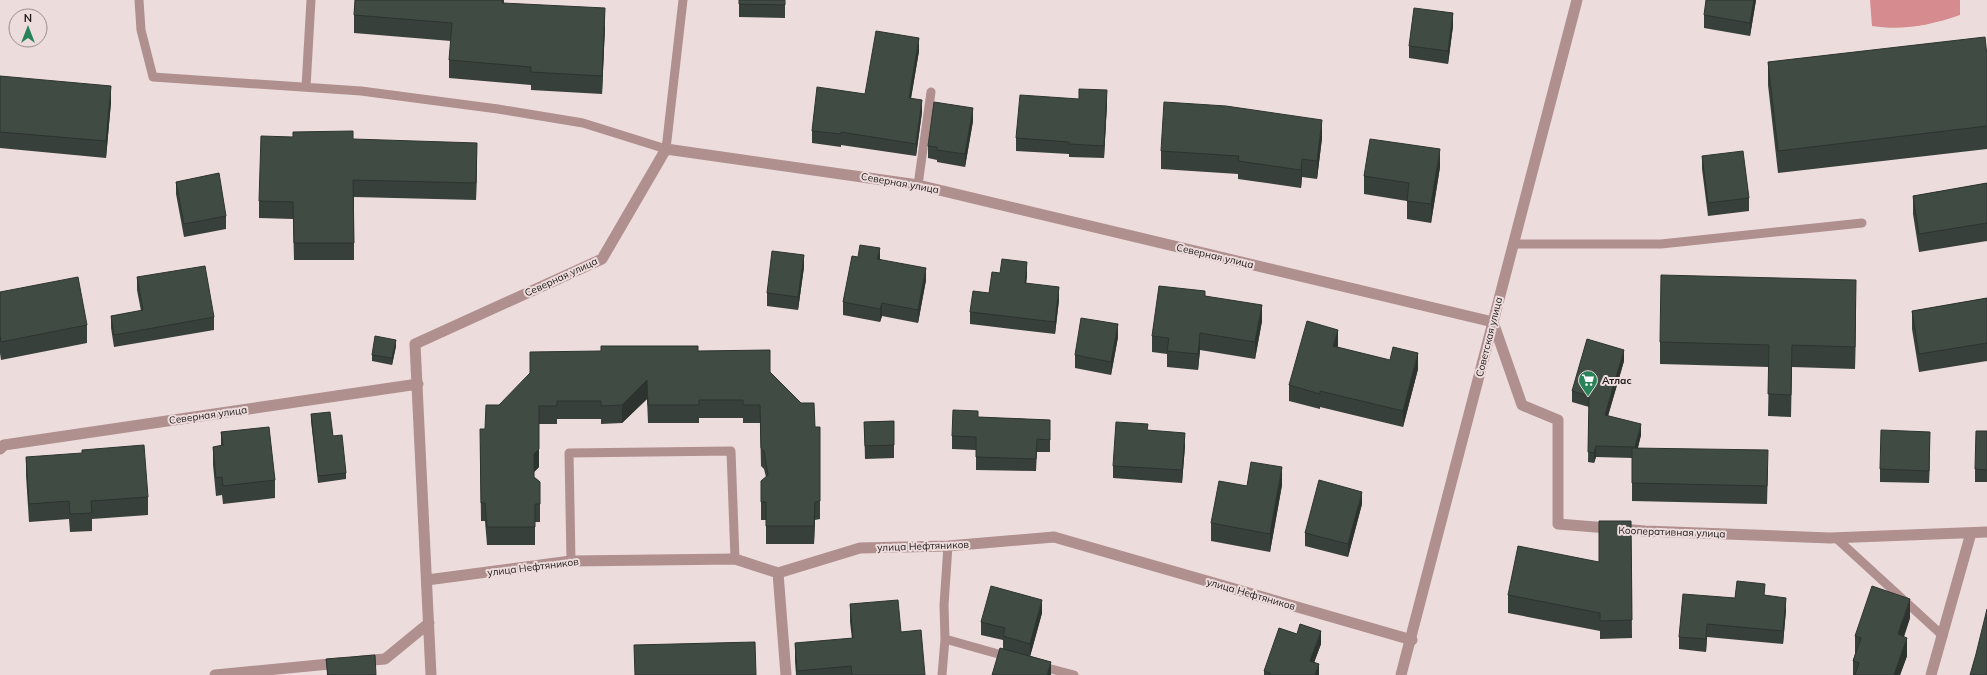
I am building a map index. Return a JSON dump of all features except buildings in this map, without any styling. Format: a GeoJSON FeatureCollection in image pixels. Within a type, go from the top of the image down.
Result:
{"type":"FeatureCollection","features":[{"type":"Feature","properties":{"kind":"street","name":"Советская улица"},"geometry":{"type":"LineString","coordinates":[[1401,675],[1412,640],[1577,0]]}},
{"type":"Feature","properties":{"kind":"street","name":"Северная улица"},"geometry":{"type":"LineString","coordinates":[[429,623],[415,344],[602,259],[666,149],[918,185],[1493,322]]}},
{"type":"Feature","properties":{"kind":"street","name":"Кооперативная улица"},"geometry":{"type":"LineString","coordinates":[[1493,322],[1522,405],[1558,420],[1558,524],[1645,531],[1836,538],[1987,532]]}},
{"type":"Feature","properties":{"kind":"street","name":"Северная улица"},"geometry":{"type":"LineString","coordinates":[[0,449],[4,445],[418,384]]}},
{"type":"Feature","properties":{"kind":"street"},"geometry":{"type":"LineString","coordinates":[[1931,675],[1971,533]]}},
{"type":"Feature","properties":{"kind":"street","name":"улица Нефтяников"},"geometry":{"type":"LineString","coordinates":[[427,580],[571,562],[734,559],[778,573],[860,548],[948,546],[1054,538],[1412,640]]}},
{"type":"Feature","properties":{"kind":"street"},"geometry":{"type":"LineString","coordinates":[[778,573],[786,675]]}},
{"type":"Feature","properties":{"kind":"street"},"geometry":{"type":"LineString","coordinates":[[215,675],[385,659],[429,623]]}},
{"type":"Feature","properties":{"kind":"street"},"geometry":{"type":"LineString","coordinates":[[429,623],[432,675]]}},
{"type":"Feature","properties":{"kind":"lane"},"geometry":{"type":"LineString","coordinates":[[139,0],[141,30],[153,77],[361,91],[498,109],[583,123],[666,149],[683,0]]}},
{"type":"Feature","properties":{"kind":"lane"},"geometry":{"type":"LineString","coordinates":[[306,87],[310,0]]}},
{"type":"Feature","properties":{"kind":"lane"},"geometry":{"type":"LineString","coordinates":[[918,185],[931,92]]}},
{"type":"Feature","properties":{"kind":"lane"},"geometry":{"type":"LineString","coordinates":[[1513,244],[1661,244],[1862,223]]}},
{"type":"Feature","properties":{"kind":"lane"},"geometry":{"type":"LineString","coordinates":[[571,562],[569,453],[731,450],[734,559]]}},
{"type":"Feature","properties":{"kind":"lane"},"geometry":{"type":"LineString","coordinates":[[1836,538],[1943,636]]}},
{"type":"Feature","properties":{"kind":"lane"},"geometry":{"type":"LineString","coordinates":[[942,675],[945,639],[944,605],[948,546]]}},
{"type":"Feature","properties":{"kind":"lane"},"geometry":{"type":"LineString","coordinates":[[945,639],[1015,659]]}},
{"type":"Feature","properties":{"kind":"lane"},"geometry":{"type":"LineString","coordinates":[[1030,663],[1074,675]]}},
{"type":"Feature","properties":{"kind":"shaded area"},"geometry":{"type":"Polygon","coordinates":[[[1870,0],[1960,0],[1960,15],[1938,22],[1917,26],[1895,28],[1872,26],[1870,0]]]}},
{"type":"Feature","properties":{"kind":"place","name":"Атлас"},"geometry":{"type":"Point","coordinates":[1588,397]}}]}
